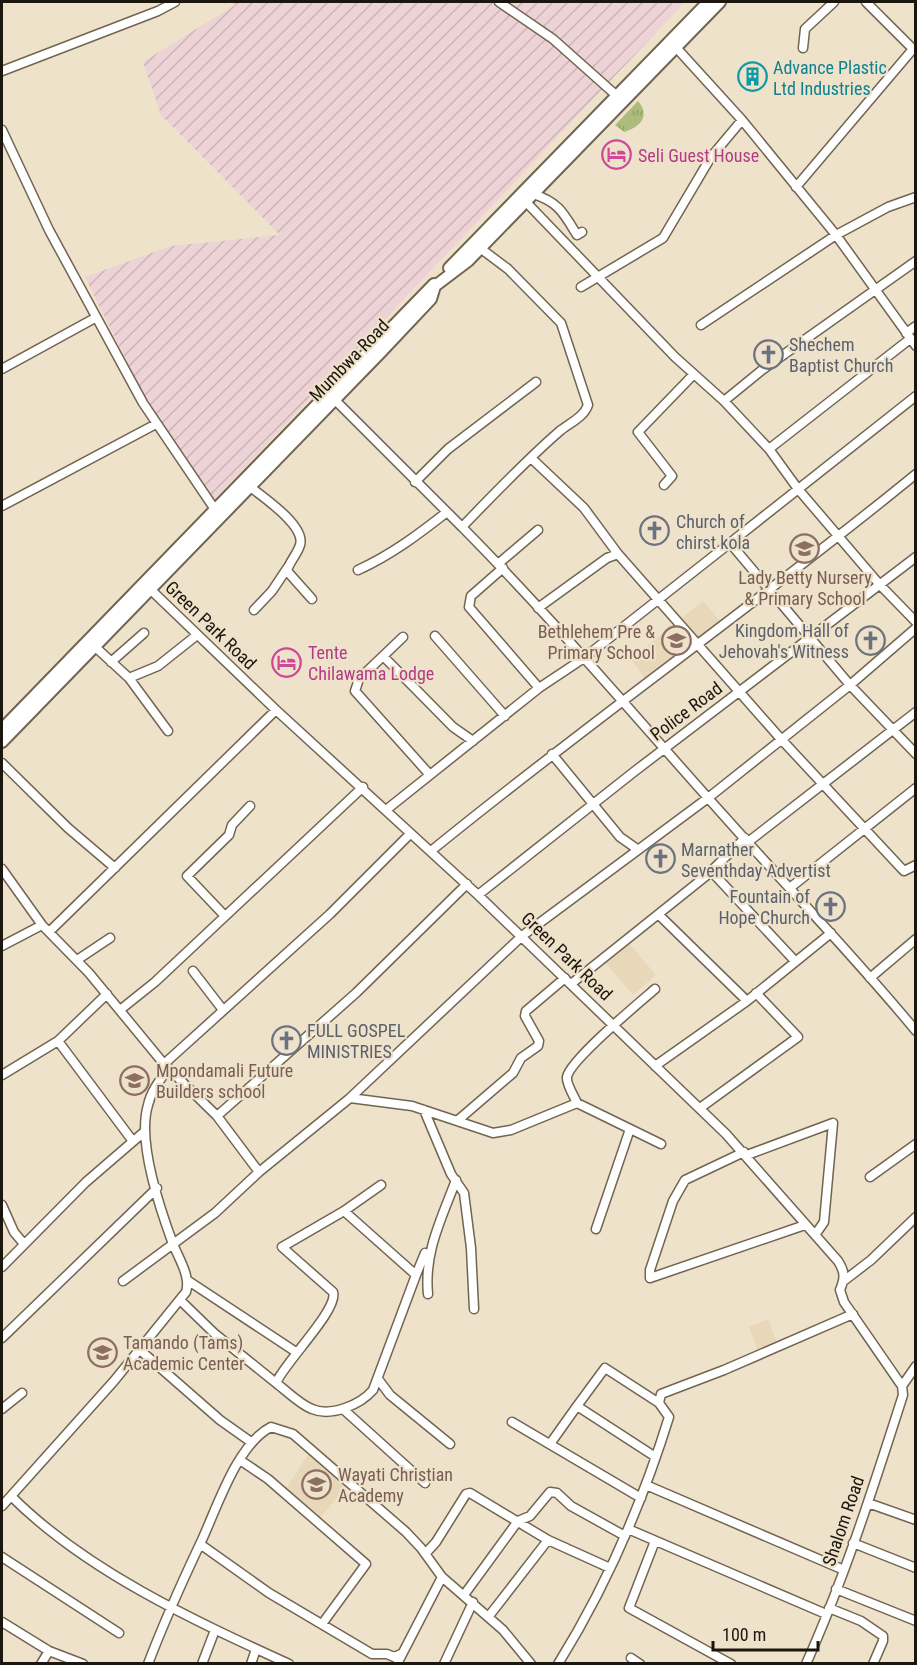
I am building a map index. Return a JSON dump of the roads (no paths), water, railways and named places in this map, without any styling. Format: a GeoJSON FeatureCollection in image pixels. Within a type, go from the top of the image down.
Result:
{"type":"FeatureCollection","features":[{"type":"Feature","properties":{"kind":"main road","name":"Mumbwa Road"},"geometry":{"type":"LineString","coordinates":[[2,729],[150,589],[217,514],[249,486],[272,457],[334,399],[431,299],[435,285],[480,248],[530,198],[673,44],[708,2]]}},
{"type":"Feature","properties":{"kind":"main road","name":"Mumbwa Road"},"geometry":{"type":"LineString","coordinates":[[2,742],[92,644],[617,96],[720,2]]}},
{"type":"Feature","properties":{"kind":"street"},"geometry":{"type":"LineString","coordinates":[[2,71],[158,11],[175,2]]}},
{"type":"Feature","properties":{"kind":"street"},"geometry":{"type":"LineString","coordinates":[[499,2],[553,39],[617,96]]}},
{"type":"Feature","properties":{"kind":"street"},"geometry":{"type":"LineString","coordinates":[[803,48],[805,29],[834,2]]}},
{"type":"Feature","properties":{"kind":"street"},"geometry":{"type":"LineString","coordinates":[[796,187],[913,49],[866,2]]}},
{"type":"Feature","properties":{"kind":"street"},"geometry":{"type":"LineString","coordinates":[[673,44],[742,120],[836,235],[911,340]]}},
{"type":"Feature","properties":{"kind":"street"},"geometry":{"type":"LineString","coordinates":[[580,287],[663,238],[711,157],[742,120]]}},
{"type":"Feature","properties":{"kind":"street"},"geometry":{"type":"LineString","coordinates":[[2,130],[49,230],[95,318],[156,424],[217,514]]}},
{"type":"Feature","properties":{"kind":"street"},"geometry":{"type":"LineString","coordinates":[[530,198],[544,197],[566,213],[577,235],[582,232]]}},
{"type":"Feature","properties":{"kind":"street"},"geometry":{"type":"LineString","coordinates":[[701,325],[836,235],[888,207],[915,197]]}},
{"type":"Feature","properties":{"kind":"street"},"geometry":{"type":"LineString","coordinates":[[530,198],[597,275],[769,448],[798,489],[880,585],[915,622]]}},
{"type":"Feature","properties":{"kind":"street"},"geometry":{"type":"LineString","coordinates":[[462,527],[531,458],[583,414],[588,405],[561,323],[508,269],[480,248]]}},
{"type":"Feature","properties":{"kind":"street"},"geometry":{"type":"LineString","coordinates":[[724,402],[762,370],[915,261]]}},
{"type":"Feature","properties":{"kind":"street"},"geometry":{"type":"LineString","coordinates":[[2,369],[95,318]]}},
{"type":"Feature","properties":{"kind":"street"},"geometry":{"type":"LineString","coordinates":[[769,448],[911,340],[915,326]]}},
{"type":"Feature","properties":{"kind":"street"},"geometry":{"type":"LineString","coordinates":[[664,485],[672,476],[638,432],[694,374]]}},
{"type":"Feature","properties":{"kind":"street"},"geometry":{"type":"LineString","coordinates":[[415,482],[457,441],[536,382]]}},
{"type":"Feature","properties":{"kind":"street"},"geometry":{"type":"LineString","coordinates":[[386,810],[539,688],[584,658],[915,396]]}},
{"type":"Feature","properties":{"kind":"street"},"geometry":{"type":"LineString","coordinates":[[334,399],[501,566],[914,1026]]}},
{"type":"Feature","properties":{"kind":"street"},"geometry":{"type":"LineString","coordinates":[[2,506],[156,424]]}},
{"type":"Feature","properties":{"kind":"street"},"geometry":{"type":"LineString","coordinates":[[531,458],[584,508],[618,554],[699,643],[780,738],[904,871],[915,865]]}},
{"type":"Feature","properties":{"kind":"street"},"geometry":{"type":"LineString","coordinates":[[430,852],[622,700],[839,537],[915,474]]}},
{"type":"Feature","properties":{"kind":"street"},"geometry":{"type":"LineString","coordinates":[[249,486],[294,524],[299,534],[300,544],[272,591],[254,610]]}},
{"type":"Feature","properties":{"kind":"street"},"geometry":{"type":"LineString","coordinates":[[358,570],[379,561],[447,512]]}},
{"type":"Feature","properties":{"kind":"street"},"geometry":{"type":"LineString","coordinates":[[538,530],[471,596],[470,607],[539,688]]}},
{"type":"Feature","properties":{"kind":"street"},"geometry":{"type":"LineString","coordinates":[[730,543],[850,685],[915,754]]}},
{"type":"Feature","properties":{"kind":"street"},"geometry":{"type":"LineString","coordinates":[[538,608],[608,558],[618,554]]}},
{"type":"Feature","properties":{"kind":"street","name":"Police Road"},"geometry":{"type":"LineString","coordinates":[[478,895],[915,557]]}},
{"type":"Feature","properties":{"kind":"street"},"geometry":{"type":"LineString","coordinates":[[288,567],[288,574],[312,599]]}},
{"type":"Feature","properties":{"kind":"street","name":"Green Park Road"},"geometry":{"type":"LineString","coordinates":[[150,589],[276,710],[363,787],[410,834],[522,936],[746,1153],[838,1261],[845,1280],[840,1290],[844,1302],[902,1386]]}},
{"type":"Feature","properties":{"kind":"street"},"geometry":{"type":"LineString","coordinates":[[123,1281],[222,1206],[259,1172],[350,1098],[522,936],[708,798],[780,738],[850,685],[915,628]]}},
{"type":"Feature","properties":{"kind":"street"},"geometry":{"type":"LineString","coordinates":[[111,662],[144,633]]}},
{"type":"Feature","properties":{"kind":"street"},"geometry":{"type":"LineString","coordinates":[[129,678],[158,666],[197,635]]}},
{"type":"Feature","properties":{"kind":"street"},"geometry":{"type":"LineString","coordinates":[[435,636],[505,716]]}},
{"type":"Feature","properties":{"kind":"street"},"geometry":{"type":"LineString","coordinates":[[403,637],[359,679],[355,691],[430,775]]}},
{"type":"Feature","properties":{"kind":"street"},"geometry":{"type":"LineString","coordinates":[[92,644],[129,678],[168,731]]}},
{"type":"Feature","properties":{"kind":"street"},"geometry":{"type":"LineString","coordinates":[[383,656],[453,727],[473,741]]}},
{"type":"Feature","properties":{"kind":"street"},"geometry":{"type":"LineString","coordinates":[[49,932],[276,710]]}},
{"type":"Feature","properties":{"kind":"street"},"geometry":{"type":"LineString","coordinates":[[457,1120],[513,1073],[521,1058],[538,1046],[539,1041],[525,1016],[526,1011],[659,915],[747,840],[894,731],[915,712]]}},
{"type":"Feature","properties":{"kind":"street"},"geometry":{"type":"LineString","coordinates":[[552,754],[620,837],[637,849]]}},
{"type":"Feature","properties":{"kind":"street"},"geometry":{"type":"LineString","coordinates":[[3,766],[68,828],[115,868]]}},
{"type":"Feature","properties":{"kind":"street"},"geometry":{"type":"LineString","coordinates":[[120,1010],[155,982],[363,787]]}},
{"type":"Feature","properties":{"kind":"street"},"geometry":{"type":"LineString","coordinates":[[791,887],[915,788]]}},
{"type":"Feature","properties":{"kind":"street"},"geometry":{"type":"LineString","coordinates":[[224,915],[187,876],[229,835],[232,825],[250,806]]}},
{"type":"Feature","properties":{"kind":"street"},"geometry":{"type":"LineString","coordinates":[[2,1506],[181,1302],[188,1286],[157,1188],[144,1132],[147,1106],[166,1067],[223,1010],[330,914],[410,834]]}},
{"type":"Feature","properties":{"kind":"street"},"geometry":{"type":"LineString","coordinates":[[2,869],[42,925],[107,994],[166,1067],[217,1116],[259,1172]]}},
{"type":"Feature","properties":{"kind":"street"},"geometry":{"type":"LineString","coordinates":[[711,872],[795,961]]}},
{"type":"Feature","properties":{"kind":"street"},"geometry":{"type":"LineString","coordinates":[[217,1116],[356,993],[466,884]]}},
{"type":"Feature","properties":{"kind":"street"},"geometry":{"type":"LineString","coordinates":[[659,915],[747,1001]]}},
{"type":"Feature","properties":{"kind":"street"},"geometry":{"type":"LineString","coordinates":[[2,946],[42,925]]}},
{"type":"Feature","properties":{"kind":"street"},"geometry":{"type":"LineString","coordinates":[[655,1066],[747,1001],[831,933]]}},
{"type":"Feature","properties":{"kind":"street"},"geometry":{"type":"LineString","coordinates":[[77,960],[110,938]]}},
{"type":"Feature","properties":{"kind":"street"},"geometry":{"type":"LineString","coordinates":[[870,978],[915,939]]}},
{"type":"Feature","properties":{"kind":"street"},"geometry":{"type":"LineString","coordinates":[[193,971],[223,1010]]}},
{"type":"Feature","properties":{"kind":"street"},"geometry":{"type":"LineString","coordinates":[[655,989],[614,1024],[567,1077],[577,1103],[661,1144]]}},
{"type":"Feature","properties":{"kind":"street"},"geometry":{"type":"LineString","coordinates":[[700,1108],[798,1037],[756,993]]}},
{"type":"Feature","properties":{"kind":"street"},"geometry":{"type":"LineString","coordinates":[[2,1076],[58,1041],[107,994]]}},
{"type":"Feature","properties":{"kind":"street"},"geometry":{"type":"LineString","coordinates":[[58,1041],[132,1140]]}},
{"type":"Feature","properties":{"kind":"street"},"geometry":{"type":"LineString","coordinates":[[350,1098],[370,1099],[424,1110],[480,1130],[500,1133],[577,1103]]}},
{"type":"Feature","properties":{"kind":"street"},"geometry":{"type":"LineString","coordinates":[[424,1110],[464,1193],[471,1248],[474,1309]]}},
{"type":"Feature","properties":{"kind":"street"},"geometry":{"type":"LineString","coordinates":[[806,1225],[650,1278],[650,1270],[673,1201],[685,1180],[746,1153],[833,1123],[824,1222],[815,1235]]}},
{"type":"Feature","properties":{"kind":"street"},"geometry":{"type":"LineString","coordinates":[[596,1229],[614,1169],[630,1129]]}},
{"type":"Feature","properties":{"kind":"street"},"geometry":{"type":"LineString","coordinates":[[2,1267],[132,1140],[144,1132]]}},
{"type":"Feature","properties":{"kind":"street"},"geometry":{"type":"LineString","coordinates":[[870,1177],[915,1144]]}},
{"type":"Feature","properties":{"kind":"street"},"geometry":{"type":"LineString","coordinates":[[428,1294],[426,1272],[429,1252],[456,1180]]}},
{"type":"Feature","properties":{"kind":"street"},"geometry":{"type":"LineString","coordinates":[[276,1383],[296,1352],[332,1308],[335,1297],[333,1292],[282,1247],[344,1211],[381,1185]]}},
{"type":"Feature","properties":{"kind":"street"},"geometry":{"type":"LineString","coordinates":[[2,1338],[157,1188]]}},
{"type":"Feature","properties":{"kind":"street"},"geometry":{"type":"LineString","coordinates":[[2,1205],[14,1232],[24,1244]]}},
{"type":"Feature","properties":{"kind":"street"},"geometry":{"type":"LineString","coordinates":[[344,1211],[416,1275]]}},
{"type":"Feature","properties":{"kind":"street"},"geometry":{"type":"LineString","coordinates":[[845,1280],[871,1260],[915,1217]]}},
{"type":"Feature","properties":{"kind":"street"},"geometry":{"type":"LineString","coordinates":[[181,1302],[214,1333],[313,1410],[321,1412],[343,1409],[367,1397],[378,1379],[437,1220]]}},
{"type":"Feature","properties":{"kind":"street"},"geometry":{"type":"LineString","coordinates":[[187,1280],[296,1352]]}},
{"type":"Feature","properties":{"kind":"street"},"geometry":{"type":"LineString","coordinates":[[659,1402],[661,1394],[735,1366],[853,1314]]}},
{"type":"Feature","properties":{"kind":"street"},"geometry":{"type":"LineString","coordinates":[[140,1350],[251,1442]]}},
{"type":"Feature","properties":{"kind":"street"},"geometry":{"type":"LineString","coordinates":[[902,1386],[915,1366]]}},
{"type":"Feature","properties":{"kind":"street"},"geometry":{"type":"LineString","coordinates":[[550,1444],[605,1368],[659,1402],[669,1417],[627,1533],[558,1664]]}},
{"type":"Feature","properties":{"kind":"street"},"geometry":{"type":"LineString","coordinates":[[378,1379],[390,1395],[450,1444]]}},
{"type":"Feature","properties":{"kind":"street","name":"Shalom Road"},"geometry":{"type":"LineString","coordinates":[[806,1664],[868,1503],[903,1395],[902,1386]]}},
{"type":"Feature","properties":{"kind":"street"},"geometry":{"type":"LineString","coordinates":[[2,1409],[22,1393]]}},
{"type":"Feature","properties":{"kind":"street"},"geometry":{"type":"LineString","coordinates":[[577,1406],[654,1456]]}},
{"type":"Feature","properties":{"kind":"street"},"geometry":{"type":"LineString","coordinates":[[343,1409],[425,1483]]}},
{"type":"Feature","properties":{"kind":"street"},"geometry":{"type":"LineString","coordinates":[[512,1422],[641,1498]]}},
{"type":"Feature","properties":{"kind":"street"},"geometry":{"type":"LineString","coordinates":[[148,1664],[170,1607],[240,1460],[251,1442],[271,1427],[293,1434],[347,1479],[426,1553],[442,1577],[489,1617],[531,1664]]}},
{"type":"Feature","properties":{"kind":"street"},"geometry":{"type":"LineString","coordinates":[[240,1460],[268,1479],[366,1564],[322,1624]]}},
{"type":"Feature","properties":{"kind":"street"},"geometry":{"type":"LineString","coordinates":[[646,1485],[844,1570]]}},
{"type":"Feature","properties":{"kind":"street"},"geometry":{"type":"LineString","coordinates":[[426,1553],[436,1542],[466,1494],[470,1492],[548,1540],[610,1568]]}},
{"type":"Feature","properties":{"kind":"street"},"geometry":{"type":"LineString","coordinates":[[464,1594],[518,1521],[530,1516],[550,1492],[557,1492],[571,1506],[627,1533],[654,1541],[827,1611],[861,1621],[883,1636],[884,1641],[873,1664]]}},
{"type":"Feature","properties":{"kind":"street"},"geometry":{"type":"LineString","coordinates":[[11,1497],[34,1519],[80,1552],[170,1607],[288,1664]]}},
{"type":"Feature","properties":{"kind":"street"},"geometry":{"type":"LineString","coordinates":[[868,1503],[915,1520]]}},
{"type":"Feature","properties":{"kind":"street"},"geometry":{"type":"LineString","coordinates":[[489,1617],[548,1540]]}},
{"type":"Feature","properties":{"kind":"street"},"geometry":{"type":"LineString","coordinates":[[654,1541],[629,1608],[731,1664]]}},
{"type":"Feature","properties":{"kind":"street"},"geometry":{"type":"LineString","coordinates":[[853,1543],[915,1568]]}},
{"type":"Feature","properties":{"kind":"street"},"geometry":{"type":"LineString","coordinates":[[200,1544],[264,1590],[372,1654],[387,1654],[394,1657],[401,1654]]}},
{"type":"Feature","properties":{"kind":"street"},"geometry":{"type":"LineString","coordinates":[[2,1557],[118,1633]]}},
{"type":"Feature","properties":{"kind":"street"},"geometry":{"type":"LineString","coordinates":[[397,1664],[442,1577]]}},
{"type":"Feature","properties":{"kind":"street"},"geometry":{"type":"LineString","coordinates":[[836,1589],[915,1621]]}},
{"type":"Feature","properties":{"kind":"street"},"geometry":{"type":"LineString","coordinates":[[444,1664],[473,1602]]}},
{"type":"Feature","properties":{"kind":"street"},"geometry":{"type":"LineString","coordinates":[[2,1624],[49,1651],[83,1664]]}},
{"type":"Feature","properties":{"kind":"street"},"geometry":{"type":"LineString","coordinates":[[202,1664],[215,1630]]}},
{"type":"Feature","properties":{"kind":"street"},"geometry":{"type":"LineString","coordinates":[[251,1664],[256,1649]]}},
{"type":"Feature","properties":{"kind":"street"},"geometry":{"type":"LineString","coordinates":[[41,1664],[49,1651]]}},
{"type":"Feature","properties":{"kind":"street"},"geometry":{"type":"LineString","coordinates":[[631,1658],[640,1664]]}},
{"type":"Feature","properties":{"kind":"place","name":"Advance Plastic Ltd Industries"},"geometry":{"type":"Point","coordinates":[752,77]}},
{"type":"Feature","properties":{"kind":"place","name":"Seli Guest House"},"geometry":{"type":"Point","coordinates":[617,155]}},
{"type":"Feature","properties":{"kind":"place","name":"Shechem Baptist Church"},"geometry":{"type":"Point","coordinates":[768,354]}},
{"type":"Feature","properties":{"kind":"place","name":"Church of chirst kola"},"geometry":{"type":"Point","coordinates":[655,531]}},
{"type":"Feature","properties":{"kind":"place","name":"Lady Betty Nursery & Primary School"},"geometry":{"type":"Point","coordinates":[805,548]}},
{"type":"Feature","properties":{"kind":"place","name":"Kingdom Hall of Jehovah's Witness"},"geometry":{"type":"Point","coordinates":[870,640]}},
{"type":"Feature","properties":{"kind":"place","name":"Bethlehem Pre & Primary School"},"geometry":{"type":"Point","coordinates":[676,641]}},
{"type":"Feature","properties":{"kind":"place","name":"Tente Chilawama Lodge"},"geometry":{"type":"Point","coordinates":[287,662]}},
{"type":"Feature","properties":{"kind":"place","name":"Marnather Seventhday Advertist"},"geometry":{"type":"Point","coordinates":[660,859]}},
{"type":"Feature","properties":{"kind":"place","name":"Fountain of Hope Church"},"geometry":{"type":"Point","coordinates":[831,906]}},
{"type":"Feature","properties":{"kind":"place","name":"FULL GOSPEL MINISTRIES"},"geometry":{"type":"Point","coordinates":[286,1040]}},
{"type":"Feature","properties":{"kind":"place","name":"Mpondamali Future Builders school"},"geometry":{"type":"Point","coordinates":[135,1080]}},
{"type":"Feature","properties":{"kind":"place","name":"Tamando (Tams) Academic Center"},"geometry":{"type":"Point","coordinates":[102,1352]}},
{"type":"Feature","properties":{"kind":"place","name":"Wayati Christian Academy"},"geometry":{"type":"Point","coordinates":[317,1484]}}]}
